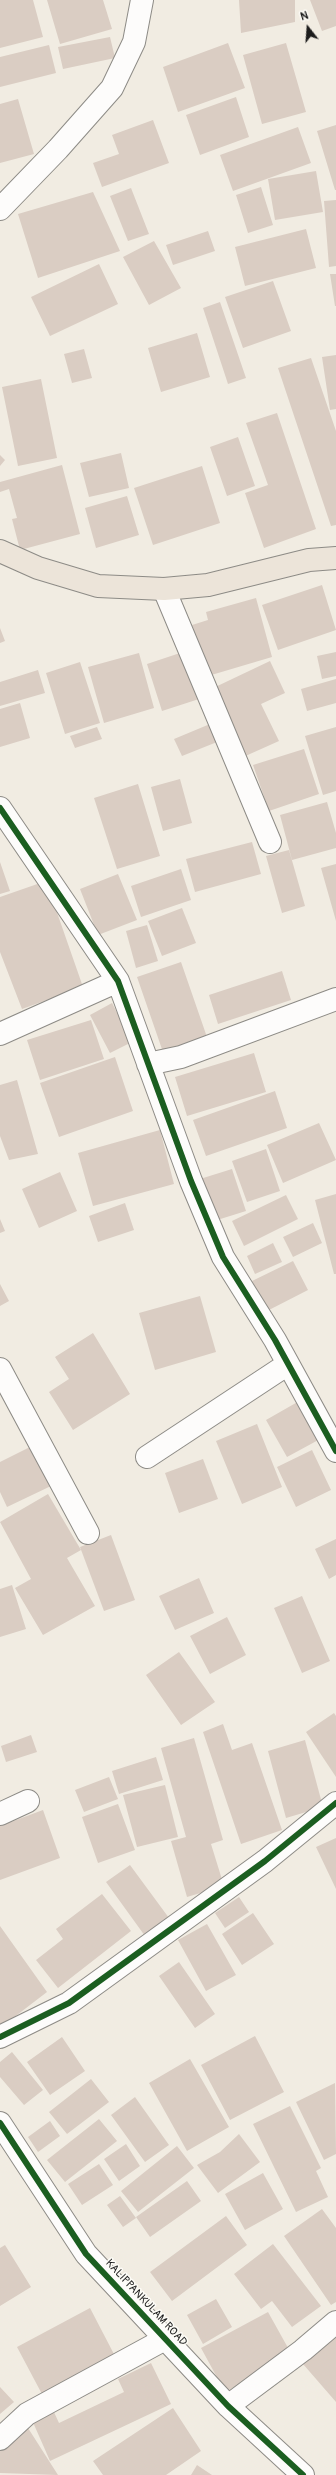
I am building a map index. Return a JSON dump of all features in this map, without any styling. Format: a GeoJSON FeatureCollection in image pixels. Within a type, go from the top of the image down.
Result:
{"type":"FeatureCollection","features":[{"type":"Feature","properties":{"kind":"main road"},"geometry":{"type":"LineString","coordinates":[[0,551],[38,568],[98,586],[164,589],[208,584],[309,560],[336,558]]}},
{"type":"Feature","properties":{"kind":"street"},"geometry":{"type":"LineString","coordinates":[[0,209],[58,149],[112,88],[134,42],[142,0]]}},
{"type":"Feature","properties":{"kind":"street"},"geometry":{"type":"LineString","coordinates":[[164,589],[270,842]]}},
{"type":"Feature","properties":{"kind":"street"},"geometry":{"type":"LineString","coordinates":[[0,808],[118,981],[191,1181],[223,1257],[288,1364],[336,1450]]}},
{"type":"Feature","properties":{"kind":"street"},"geometry":{"type":"LineString","coordinates":[[0,1034],[118,981]]}},
{"type":"Feature","properties":{"kind":"street"},"geometry":{"type":"LineString","coordinates":[[148,1064],[181,1057],[336,999]]}},
{"type":"Feature","properties":{"kind":"street"},"geometry":{"type":"LineString","coordinates":[[147,1457],[288,1364]]}},
{"type":"Feature","properties":{"kind":"street"},"geometry":{"type":"LineString","coordinates":[[1,1373],[88,1533]]}},
{"type":"Feature","properties":{"kind":"street"},"geometry":{"type":"LineString","coordinates":[[0,1814],[28,1801]]}},
{"type":"Feature","properties":{"kind":"street"},"geometry":{"type":"LineString","coordinates":[[0,2037],[76,1999],[265,1861],[336,1803]]}},
{"type":"Feature","properties":{"kind":"street","name":"KALIPPANKULAM ROAD"},"geometry":{"type":"LineString","coordinates":[[0,2123],[86,2254],[228,2406],[303,2475]]}},
{"type":"Feature","properties":{"kind":"street"},"geometry":{"type":"LineString","coordinates":[[228,2406],[303,2350],[336,2322]]}},
{"type":"Feature","properties":{"kind":"street"},"geometry":{"type":"LineString","coordinates":[[0,2439],[27,2414],[165,2339]]}},
{"type":"Feature","properties":{"kind":"building"},"geometry":{"type":"Polygon","coordinates":[[[0,0],[33,0],[43,37],[0,48],[0,0]]]}},
{"type":"Feature","properties":{"kind":"building"},"geometry":{"type":"Polygon","coordinates":[[[47,0],[103,0],[112,29],[60,44],[47,0]]]}},
{"type":"Feature","properties":{"kind":"building"},"geometry":{"type":"Polygon","coordinates":[[[239,0],[295,0],[295,22],[241,33],[239,0]]]}},
{"type":"Feature","properties":{"kind":"building"},"geometry":{"type":"Polygon","coordinates":[[[310,0],[336,0],[336,26],[322,31],[310,0]]]}},
{"type":"Feature","properties":{"kind":"building"},"geometry":{"type":"Polygon","coordinates":[[[110,37],[115,58],[63,69],[58,47],[110,37]]]}},
{"type":"Feature","properties":{"kind":"building"},"geometry":{"type":"Polygon","coordinates":[[[228,43],[245,88],[178,112],[163,67],[228,43]]]}},
{"type":"Feature","properties":{"kind":"building"},"geometry":{"type":"Polygon","coordinates":[[[286,43],[306,112],[262,124],[243,55],[286,43]]]}},
{"type":"Feature","properties":{"kind":"building"},"geometry":{"type":"Polygon","coordinates":[[[49,45],[56,73],[0,87],[0,57],[49,45]]]}},
{"type":"Feature","properties":{"kind":"building"},"geometry":{"type":"Polygon","coordinates":[[[236,97],[249,137],[200,155],[186,115],[236,97]]]}},
{"type":"Feature","properties":{"kind":"building"},"geometry":{"type":"Polygon","coordinates":[[[18,99],[34,154],[0,163],[0,104],[18,99]]]}},
{"type":"Feature","properties":{"kind":"building"},"geometry":{"type":"Polygon","coordinates":[[[153,120],[169,163],[102,187],[93,163],[119,154],[112,135],[153,120]]]}},
{"type":"Feature","properties":{"kind":"building"},"geometry":{"type":"Polygon","coordinates":[[[336,125],[336,190],[335,190],[317,131],[336,125]]]}},
{"type":"Feature","properties":{"kind":"building"},"geometry":{"type":"Polygon","coordinates":[[[298,127],[311,163],[233,191],[220,155],[298,127]]]}},
{"type":"Feature","properties":{"kind":"building"},"geometry":{"type":"Polygon","coordinates":[[[316,171],[323,212],[275,220],[268,179],[316,171]]]}},
{"type":"Feature","properties":{"kind":"building"},"geometry":{"type":"Polygon","coordinates":[[[261,187],[273,225],[248,233],[236,195],[261,187]]]}},
{"type":"Feature","properties":{"kind":"building"},"geometry":{"type":"Polygon","coordinates":[[[131,188],[149,234],[128,241],[110,196],[131,188]]]}},
{"type":"Feature","properties":{"kind":"building"},"geometry":{"type":"Polygon","coordinates":[[[93,192],[120,251],[38,278],[18,214],[93,192]]]}},
{"type":"Feature","properties":{"kind":"building"},"geometry":{"type":"Polygon","coordinates":[[[336,200],[336,266],[329,267],[324,201],[336,200]]]}},
{"type":"Feature","properties":{"kind":"building"},"geometry":{"type":"Polygon","coordinates":[[[306,229],[316,268],[245,286],[235,247],[306,229]]]}},
{"type":"Feature","properties":{"kind":"building"},"geometry":{"type":"Polygon","coordinates":[[[208,231],[215,251],[173,265],[166,245],[208,231]]]}},
{"type":"Feature","properties":{"kind":"building"},"geometry":{"type":"Polygon","coordinates":[[[154,241],[181,288],[149,305],[123,257],[154,241]]]}},
{"type":"Feature","properties":{"kind":"building"},"geometry":{"type":"Polygon","coordinates":[[[99,264],[118,304],[50,336],[31,297],[99,264]]]}},
{"type":"Feature","properties":{"kind":"building"},"geometry":{"type":"Polygon","coordinates":[[[330,274],[336,274],[336,306],[335,306],[330,274]]]}},
{"type":"Feature","properties":{"kind":"building"},"geometry":{"type":"Polygon","coordinates":[[[273,281],[291,331],[243,348],[225,297],[273,281]]]}},
{"type":"Feature","properties":{"kind":"building"},"geometry":{"type":"Polygon","coordinates":[[[220,302],[246,378],[228,384],[203,308],[220,302]]]}},
{"type":"Feature","properties":{"kind":"building"},"geometry":{"type":"Polygon","coordinates":[[[197,333],[210,377],[161,392],[148,348],[197,333]]]}},
{"type":"Feature","properties":{"kind":"building"},"geometry":{"type":"Polygon","coordinates":[[[84,349],[92,378],[72,383],[64,354],[84,349]]]}},
{"type":"Feature","properties":{"kind":"building"},"geometry":{"type":"Polygon","coordinates":[[[336,355],[336,409],[330,410],[322,357],[336,355]]]}},
{"type":"Feature","properties":{"kind":"building"},"geometry":{"type":"Polygon","coordinates":[[[311,358],[336,431],[336,525],[331,526],[278,368],[311,358]]]}},
{"type":"Feature","properties":{"kind":"building"},"geometry":{"type":"Polygon","coordinates":[[[41,379],[57,458],[18,466],[2,387],[41,379]]]}},
{"type":"Feature","properties":{"kind":"building"},"geometry":{"type":"Polygon","coordinates":[[[277,413],[316,529],[264,548],[245,493],[268,485],[246,423],[277,413]]]}},
{"type":"Feature","properties":{"kind":"building"},"geometry":{"type":"Polygon","coordinates":[[[238,437],[255,486],[227,496],[210,447],[238,437]]]}},
{"type":"Feature","properties":{"kind":"building"},"geometry":{"type":"Polygon","coordinates":[[[121,453],[129,488],[89,497],[80,463],[121,453]]]}},
{"type":"Feature","properties":{"kind":"building"},"geometry":{"type":"Polygon","coordinates":[[[0,455],[5,460],[0,466],[0,455]]]}},
{"type":"Feature","properties":{"kind":"building"},"geometry":{"type":"Polygon","coordinates":[[[62,465],[80,534],[20,550],[12,519],[17,518],[9,489],[0,492],[0,482],[62,465]]]}},
{"type":"Feature","properties":{"kind":"building"},"geometry":{"type":"Polygon","coordinates":[[[202,466],[220,523],[153,545],[134,488],[202,466]]]}},
{"type":"Feature","properties":{"kind":"building"},"geometry":{"type":"Polygon","coordinates":[[[127,496],[139,535],[96,548],[85,508],[127,496]]]}},
{"type":"Feature","properties":{"kind":"building"},"geometry":{"type":"Polygon","coordinates":[[[322,585],[336,630],[278,650],[262,605],[322,585]]]}},
{"type":"Feature","properties":{"kind":"building"},"geometry":{"type":"Polygon","coordinates":[[[256,598],[272,657],[208,676],[192,625],[208,620],[206,612],[256,598]]]}},
{"type":"Feature","properties":{"kind":"building"},"geometry":{"type":"Polygon","coordinates":[[[0,628],[5,641],[0,643],[0,628]]]}},
{"type":"Feature","properties":{"kind":"building"},"geometry":{"type":"Polygon","coordinates":[[[183,652],[199,699],[162,711],[147,664],[183,652]]]}},
{"type":"Feature","properties":{"kind":"building"},"geometry":{"type":"Polygon","coordinates":[[[336,652],[336,676],[322,679],[317,656],[336,652]]]}},
{"type":"Feature","properties":{"kind":"building"},"geometry":{"type":"Polygon","coordinates":[[[139,653],[154,708],[104,723],[88,667],[139,653]]]}},
{"type":"Feature","properties":{"kind":"building"},"geometry":{"type":"Polygon","coordinates":[[[270,661],[285,693],[261,704],[279,741],[241,758],[209,690],[270,661]]]}},
{"type":"Feature","properties":{"kind":"building"},"geometry":{"type":"Polygon","coordinates":[[[80,662],[100,723],[65,734],[46,673],[80,662]]]}},
{"type":"Feature","properties":{"kind":"building"},"geometry":{"type":"Polygon","coordinates":[[[38,670],[45,693],[0,706],[0,682],[38,670]]]}},
{"type":"Feature","properties":{"kind":"building"},"geometry":{"type":"Polygon","coordinates":[[[336,679],[336,703],[307,711],[301,689],[336,679]]]}},
{"type":"Feature","properties":{"kind":"building"},"geometry":{"type":"Polygon","coordinates":[[[20,703],[30,738],[0,747],[0,709],[20,703]]]}},
{"type":"Feature","properties":{"kind":"building"},"geometry":{"type":"Polygon","coordinates":[[[210,724],[217,742],[182,756],[174,739],[210,724]]]}},
{"type":"Feature","properties":{"kind":"building"},"geometry":{"type":"Polygon","coordinates":[[[97,727],[102,739],[75,748],[70,736],[97,727]]]}},
{"type":"Feature","properties":{"kind":"building"},"geometry":{"type":"Polygon","coordinates":[[[336,727],[336,791],[323,795],[305,736],[336,727]]]}},
{"type":"Feature","properties":{"kind":"building"},"geometry":{"type":"Polygon","coordinates":[[[304,749],[319,794],[269,811],[253,765],[304,749]]]}},
{"type":"Feature","properties":{"kind":"building"},"geometry":{"type":"Polygon","coordinates":[[[180,779],[192,823],[163,831],[151,787],[180,779]]]}},
{"type":"Feature","properties":{"kind":"building"},"geometry":{"type":"Polygon","coordinates":[[[138,784],[160,856],[117,869],[94,798],[138,784]]]}},
{"type":"Feature","properties":{"kind":"building"},"geometry":{"type":"Polygon","coordinates":[[[327,802],[336,833],[336,848],[292,860],[280,815],[327,802]]]}},
{"type":"Feature","properties":{"kind":"building"},"geometry":{"type":"Polygon","coordinates":[[[252,842],[261,874],[195,892],[186,859],[252,842]]]}},
{"type":"Feature","properties":{"kind":"building"},"geometry":{"type":"Polygon","coordinates":[[[289,850],[305,906],[282,913],[266,856],[289,850]]]}},
{"type":"Feature","properties":{"kind":"building"},"geometry":{"type":"Polygon","coordinates":[[[0,862],[10,891],[0,894],[0,862]]]}},
{"type":"Feature","properties":{"kind":"building"},"geometry":{"type":"Polygon","coordinates":[[[336,864],[336,921],[321,868],[336,864]]]}},
{"type":"Feature","properties":{"kind":"building"},"geometry":{"type":"Polygon","coordinates":[[[181,869],[191,900],[141,917],[131,886],[181,869]]]}},
{"type":"Feature","properties":{"kind":"building"},"geometry":{"type":"Polygon","coordinates":[[[118,874],[137,920],[98,935],[80,889],[118,874]]]}},
{"type":"Feature","properties":{"kind":"building"},"geometry":{"type":"Polygon","coordinates":[[[46,881],[83,987],[22,1009],[0,952],[0,897],[46,881]]]}},
{"type":"Feature","properties":{"kind":"building"},"geometry":{"type":"Polygon","coordinates":[[[182,908],[196,943],[162,956],[148,921],[182,908]]]}},
{"type":"Feature","properties":{"kind":"building"},"geometry":{"type":"Polygon","coordinates":[[[147,925],[158,961],[136,968],[126,931],[147,925]]]}},
{"type":"Feature","properties":{"kind":"building"},"geometry":{"type":"Polygon","coordinates":[[[181,962],[208,1040],[164,1055],[137,977],[181,962]]]}},
{"type":"Feature","properties":{"kind":"building"},"geometry":{"type":"Polygon","coordinates":[[[282,971],[291,1000],[218,1024],[209,995],[282,971]]]}},
{"type":"Feature","properties":{"kind":"building"},"geometry":{"type":"Polygon","coordinates":[[[112,1003],[132,1042],[110,1053],[90,1015],[112,1003]]]}},
{"type":"Feature","properties":{"kind":"building"},"geometry":{"type":"Polygon","coordinates":[[[91,1020],[104,1059],[40,1080],[27,1040],[91,1020]]]}},
{"type":"Feature","properties":{"kind":"building"},"geometry":{"type":"Polygon","coordinates":[[[254,1053],[266,1092],[187,1116],[175,1077],[254,1053]]]}},
{"type":"Feature","properties":{"kind":"building"},"geometry":{"type":"Polygon","coordinates":[[[115,1057],[133,1111],[59,1137],[40,1083],[115,1057]]]}},
{"type":"Feature","properties":{"kind":"building"},"geometry":{"type":"Polygon","coordinates":[[[17,1080],[38,1154],[9,1160],[0,1136],[0,1085],[17,1080]]]}},
{"type":"Feature","properties":{"kind":"building"},"geometry":{"type":"Polygon","coordinates":[[[275,1091],[287,1128],[206,1156],[193,1120],[275,1091]]]}},
{"type":"Feature","properties":{"kind":"building"},"geometry":{"type":"Polygon","coordinates":[[[319,1123],[336,1160],[283,1183],[267,1145],[319,1123]]]}},
{"type":"Feature","properties":{"kind":"building"},"geometry":{"type":"Polygon","coordinates":[[[160,1130],[174,1184],[93,1206],[78,1153],[160,1130]]]}},
{"type":"Feature","properties":{"kind":"building"},"geometry":{"type":"Polygon","coordinates":[[[266,1149],[280,1191],[247,1202],[232,1161],[266,1149]]]}},
{"type":"Feature","properties":{"kind":"building"},"geometry":{"type":"Polygon","coordinates":[[[232,1169],[246,1211],[214,1221],[200,1179],[232,1169]]]}},
{"type":"Feature","properties":{"kind":"building"},"geometry":{"type":"Polygon","coordinates":[[[60,1172],[77,1211],[39,1228],[22,1189],[60,1172]]]}},
{"type":"Feature","properties":{"kind":"building"},"geometry":{"type":"Polygon","coordinates":[[[336,1194],[336,1274],[334,1274],[315,1200],[336,1194]]]}},
{"type":"Feature","properties":{"kind":"building"},"geometry":{"type":"Polygon","coordinates":[[[286,1195],[298,1219],[244,1246],[232,1221],[286,1195]]]}},
{"type":"Feature","properties":{"kind":"building"},"geometry":{"type":"Polygon","coordinates":[[[125,1203],[134,1230],[98,1242],[89,1216],[125,1203]]]}},
{"type":"Feature","properties":{"kind":"building"},"geometry":{"type":"Polygon","coordinates":[[[0,1219],[5,1231],[0,1233],[0,1219]]]}},
{"type":"Feature","properties":{"kind":"building"},"geometry":{"type":"Polygon","coordinates":[[[313,1223],[322,1243],[293,1257],[283,1237],[313,1223]]]}},
{"type":"Feature","properties":{"kind":"building"},"geometry":{"type":"Polygon","coordinates":[[[273,1243],[282,1262],[255,1274],[247,1256],[273,1243]]]}},
{"type":"Feature","properties":{"kind":"building"},"geometry":{"type":"Polygon","coordinates":[[[293,1261],[308,1290],[267,1311],[252,1281],[293,1261]]]}},
{"type":"Feature","properties":{"kind":"building"},"geometry":{"type":"Polygon","coordinates":[[[0,1284],[9,1301],[0,1306],[0,1284]]]}},
{"type":"Feature","properties":{"kind":"building"},"geometry":{"type":"Polygon","coordinates":[[[200,1296],[216,1352],[155,1370],[139,1313],[200,1296]]]}},
{"type":"Feature","properties":{"kind":"building"},"geometry":{"type":"Polygon","coordinates":[[[93,1333],[130,1394],[73,1430],[49,1392],[69,1379],[55,1357],[93,1333]]]}},
{"type":"Feature","properties":{"kind":"building"},"geometry":{"type":"Polygon","coordinates":[[[301,1400],[322,1438],[287,1457],[266,1420],[301,1400]]]}},
{"type":"Feature","properties":{"kind":"building"},"geometry":{"type":"Polygon","coordinates":[[[257,1424],[282,1487],[242,1504],[216,1441],[257,1424]]]}},
{"type":"Feature","properties":{"kind":"building"},"geometry":{"type":"Polygon","coordinates":[[[32,1446],[51,1486],[7,1507],[0,1492],[0,1462],[32,1446]]]}},
{"type":"Feature","properties":{"kind":"building"},"geometry":{"type":"Polygon","coordinates":[[[312,1450],[331,1490],[296,1507],[277,1467],[312,1450]]]}},
{"type":"Feature","properties":{"kind":"building"},"geometry":{"type":"Polygon","coordinates":[[[203,1459],[218,1499],[179,1513],[165,1473],[203,1459]]]}},
{"type":"Feature","properties":{"kind":"building"},"geometry":{"type":"Polygon","coordinates":[[[48,1494],[81,1550],[67,1558],[95,1606],[43,1635],[15,1588],[31,1579],[0,1522],[48,1494]]]}},
{"type":"Feature","properties":{"kind":"building"},"geometry":{"type":"Polygon","coordinates":[[[111,1535],[135,1600],[104,1611],[80,1547],[111,1535]]]}},
{"type":"Feature","properties":{"kind":"building"},"geometry":{"type":"Polygon","coordinates":[[[336,1539],[336,1575],[329,1579],[315,1549],[336,1539]]]}},
{"type":"Feature","properties":{"kind":"building"},"geometry":{"type":"Polygon","coordinates":[[[199,1578],[214,1613],[175,1630],[159,1596],[199,1578]]]}},
{"type":"Feature","properties":{"kind":"building"},"geometry":{"type":"Polygon","coordinates":[[[12,1585],[26,1629],[0,1637],[0,1589],[12,1585]]]}},
{"type":"Feature","properties":{"kind":"building"},"geometry":{"type":"Polygon","coordinates":[[[302,1596],[330,1661],[302,1673],[274,1608],[302,1596]]]}},
{"type":"Feature","properties":{"kind":"building"},"geometry":{"type":"Polygon","coordinates":[[[227,1617],[246,1655],[210,1674],[190,1636],[227,1617]]]}},
{"type":"Feature","properties":{"kind":"building"},"geometry":{"type":"Polygon","coordinates":[[[179,1652],[215,1702],[181,1725],[146,1675],[179,1652]]]}},
{"type":"Feature","properties":{"kind":"building"},"geometry":{"type":"Polygon","coordinates":[[[334,1713],[336,1716],[336,1777],[306,1732],[334,1713]]]}},
{"type":"Feature","properties":{"kind":"building"},"geometry":{"type":"Polygon","coordinates":[[[223,1724],[232,1750],[252,1743],[282,1830],[241,1844],[203,1732],[223,1724]]]}},
{"type":"Feature","properties":{"kind":"building"},"geometry":{"type":"Polygon","coordinates":[[[31,1735],[37,1752],[6,1762],[1,1746],[31,1735]]]}},
{"type":"Feature","properties":{"kind":"building"},"geometry":{"type":"Polygon","coordinates":[[[194,1738],[223,1840],[211,1844],[224,1886],[187,1897],[171,1841],[186,1837],[161,1748],[194,1738]]]}},
{"type":"Feature","properties":{"kind":"building"},"geometry":{"type":"Polygon","coordinates":[[[305,1740],[323,1807],[286,1818],[268,1751],[305,1740]]]}},
{"type":"Feature","properties":{"kind":"building"},"geometry":{"type":"Polygon","coordinates":[[[156,1757],[163,1780],[119,1794],[112,1771],[156,1757]]]}},
{"type":"Feature","properties":{"kind":"building"},"geometry":{"type":"Polygon","coordinates":[[[109,1777],[118,1799],[84,1812],[75,1790],[109,1777]]]}},
{"type":"Feature","properties":{"kind":"building"},"geometry":{"type":"Polygon","coordinates":[[[165,1785],[178,1837],[137,1847],[123,1795],[165,1785]]]}},
{"type":"Feature","properties":{"kind":"building"},"geometry":{"type":"Polygon","coordinates":[[[118,1804],[135,1850],[98,1863],[82,1817],[118,1804]]]}},
{"type":"Feature","properties":{"kind":"building"},"geometry":{"type":"Polygon","coordinates":[[[43,1810],[60,1858],[0,1880],[0,1826],[43,1810]]]}},
{"type":"Feature","properties":{"kind":"building"},"geometry":{"type":"Polygon","coordinates":[[[336,1838],[336,1889],[316,1847],[336,1838]]]}},
{"type":"Feature","properties":{"kind":"building"},"geometry":{"type":"Polygon","coordinates":[[[130,1865],[169,1918],[145,1936],[106,1882],[130,1865]]]}},
{"type":"Feature","properties":{"kind":"building"},"geometry":{"type":"Polygon","coordinates":[[[102,1894],[131,1931],[58,1988],[36,1960],[63,1939],[56,1929],[102,1894]]]}},
{"type":"Feature","properties":{"kind":"building"},"geometry":{"type":"Polygon","coordinates":[[[239,1897],[249,1912],[225,1928],[215,1913],[239,1897]]]}},
{"type":"Feature","properties":{"kind":"building"},"geometry":{"type":"Polygon","coordinates":[[[253,1913],[274,1944],[242,1965],[222,1934],[253,1913]]]}},
{"type":"Feature","properties":{"kind":"building"},"geometry":{"type":"Polygon","coordinates":[[[207,1924],[236,1975],[206,1991],[178,1940],[207,1924]]]}},
{"type":"Feature","properties":{"kind":"building"},"geometry":{"type":"Polygon","coordinates":[[[0,1926],[47,1992],[0,2028],[0,1926]]]}},
{"type":"Feature","properties":{"kind":"building"},"geometry":{"type":"Polygon","coordinates":[[[179,1962],[215,2014],[195,2028],[159,1976],[179,1962]]]}},
{"type":"Feature","properties":{"kind":"building"},"geometry":{"type":"Polygon","coordinates":[[[255,2036],[284,2092],[230,2120],[201,2065],[255,2036]]]}},
{"type":"Feature","properties":{"kind":"building"},"geometry":{"type":"Polygon","coordinates":[[[62,2037],[85,2071],[50,2095],[27,2062],[62,2037]]]}},
{"type":"Feature","properties":{"kind":"building"},"geometry":{"type":"Polygon","coordinates":[[[12,2052],[43,2090],[24,2105],[0,2077],[0,2062],[12,2052]]]}},
{"type":"Feature","properties":{"kind":"building"},"geometry":{"type":"Polygon","coordinates":[[[190,2059],[229,2127],[187,2151],[149,2083],[190,2059]]]}},
{"type":"Feature","properties":{"kind":"building"},"geometry":{"type":"Polygon","coordinates":[[[91,2079],[109,2102],[67,2134],[49,2112],[91,2079]]]}},
{"type":"Feature","properties":{"kind":"building"},"geometry":{"type":"Polygon","coordinates":[[[335,2083],[336,2154],[324,2160],[296,2102],[335,2083]]]}},
{"type":"Feature","properties":{"kind":"building"},"geometry":{"type":"Polygon","coordinates":[[[135,2097],[169,2145],[145,2162],[111,2115],[135,2097]]]}},
{"type":"Feature","properties":{"kind":"building"},"geometry":{"type":"Polygon","coordinates":[[[290,2106],[321,2168],[316,2171],[328,2197],[296,2212],[253,2124],[290,2106]]]}},
{"type":"Feature","properties":{"kind":"building"},"geometry":{"type":"Polygon","coordinates":[[[99,2119],[117,2141],[65,2182],[47,2160],[99,2119]]]}},
{"type":"Feature","properties":{"kind":"building"},"geometry":{"type":"Polygon","coordinates":[[[50,2121],[60,2136],[38,2152],[28,2137],[50,2121]]]}},
{"type":"Feature","properties":{"kind":"building"},"geometry":{"type":"Polygon","coordinates":[[[239,2134],[260,2162],[218,2193],[197,2165],[220,2152],[239,2134]]]}},
{"type":"Feature","properties":{"kind":"building"},"geometry":{"type":"Polygon","coordinates":[[[126,2144],[140,2166],[119,2181],[104,2159],[126,2144]]]}},
{"type":"Feature","properties":{"kind":"building"},"geometry":{"type":"Polygon","coordinates":[[[177,2146],[194,2168],[138,2212],[121,2191],[177,2146]]]}},
{"type":"Feature","properties":{"kind":"building"},"geometry":{"type":"Polygon","coordinates":[[[99,2164],[113,2185],[82,2205],[68,2184],[99,2164]]]}},
{"type":"Feature","properties":{"kind":"building"},"geometry":{"type":"Polygon","coordinates":[[[263,2173],[283,2209],[245,2230],[225,2194],[263,2173]]]}},
{"type":"Feature","properties":{"kind":"building"},"geometry":{"type":"Polygon","coordinates":[[[187,2181],[201,2201],[150,2237],[136,2217],[187,2181]]]}},
{"type":"Feature","properties":{"kind":"building"},"geometry":{"type":"Polygon","coordinates":[[[120,2196],[136,2218],[123,2227],[107,2205],[120,2196]]]}},
{"type":"Feature","properties":{"kind":"building"},"geometry":{"type":"Polygon","coordinates":[[[322,2209],[336,2228],[336,2302],[331,2305],[284,2236],[322,2209]]]}},
{"type":"Feature","properties":{"kind":"building"},"geometry":{"type":"Polygon","coordinates":[[[226,2216],[247,2245],[172,2301],[150,2272],[226,2216]]]}},
{"type":"Feature","properties":{"kind":"building"},"geometry":{"type":"Polygon","coordinates":[[[273,2244],[321,2306],[292,2327],[272,2301],[261,2309],[234,2274],[273,2244]]]}},
{"type":"Feature","properties":{"kind":"building"},"geometry":{"type":"Polygon","coordinates":[[[5,2245],[31,2287],[0,2306],[0,2248],[5,2245]]]}},
{"type":"Feature","properties":{"kind":"building"},"geometry":{"type":"Polygon","coordinates":[[[216,2299],[232,2327],[203,2344],[187,2315],[216,2299]]]}},
{"type":"Feature","properties":{"kind":"building"},"geometry":{"type":"Polygon","coordinates":[[[90,2308],[116,2358],[43,2396],[17,2347],[90,2308]]]}},
{"type":"Feature","properties":{"kind":"building"},"geometry":{"type":"Polygon","coordinates":[[[268,2312],[292,2355],[225,2392],[201,2348],[268,2312]]]}},
{"type":"Feature","properties":{"kind":"building"},"geometry":{"type":"Polygon","coordinates":[[[336,2334],[336,2402],[303,2364],[336,2334]]]}},
{"type":"Feature","properties":{"kind":"building"},"geometry":{"type":"Polygon","coordinates":[[[151,2363],[171,2404],[50,2461],[32,2420],[53,2410],[59,2423],[124,2392],[118,2379],[151,2363]]]}},
{"type":"Feature","properties":{"kind":"building"},"geometry":{"type":"Polygon","coordinates":[[[0,2387],[14,2402],[0,2414],[0,2387]]]}},
{"type":"Feature","properties":{"kind":"building"},"geometry":{"type":"Polygon","coordinates":[[[173,2408],[201,2451],[166,2475],[103,2475],[93,2461],[173,2408]]]}},
{"type":"Feature","properties":{"kind":"building"},"geometry":{"type":"Polygon","coordinates":[[[28,2428],[58,2475],[0,2473],[0,2446],[28,2428]]]}},
{"type":"Feature","properties":{"kind":"building"},"geometry":{"type":"Polygon","coordinates":[[[197,2465],[212,2475],[191,2475],[197,2465]]]}},
{"type":"Feature","properties":{"kind":"cycle path"},"geometry":{"type":"LineString","coordinates":[[0,808],[118,981],[191,1181],[223,1257],[275,1340],[336,1451]]}},
{"type":"Feature","properties":{"kind":"cycle path"},"geometry":{"type":"LineString","coordinates":[[0,2037],[69,2003],[265,1861],[336,1803]]}},
{"type":"Feature","properties":{"kind":"cycle path"},"geometry":{"type":"LineString","coordinates":[[0,2123],[86,2254],[228,2406],[303,2475]]}}]}
